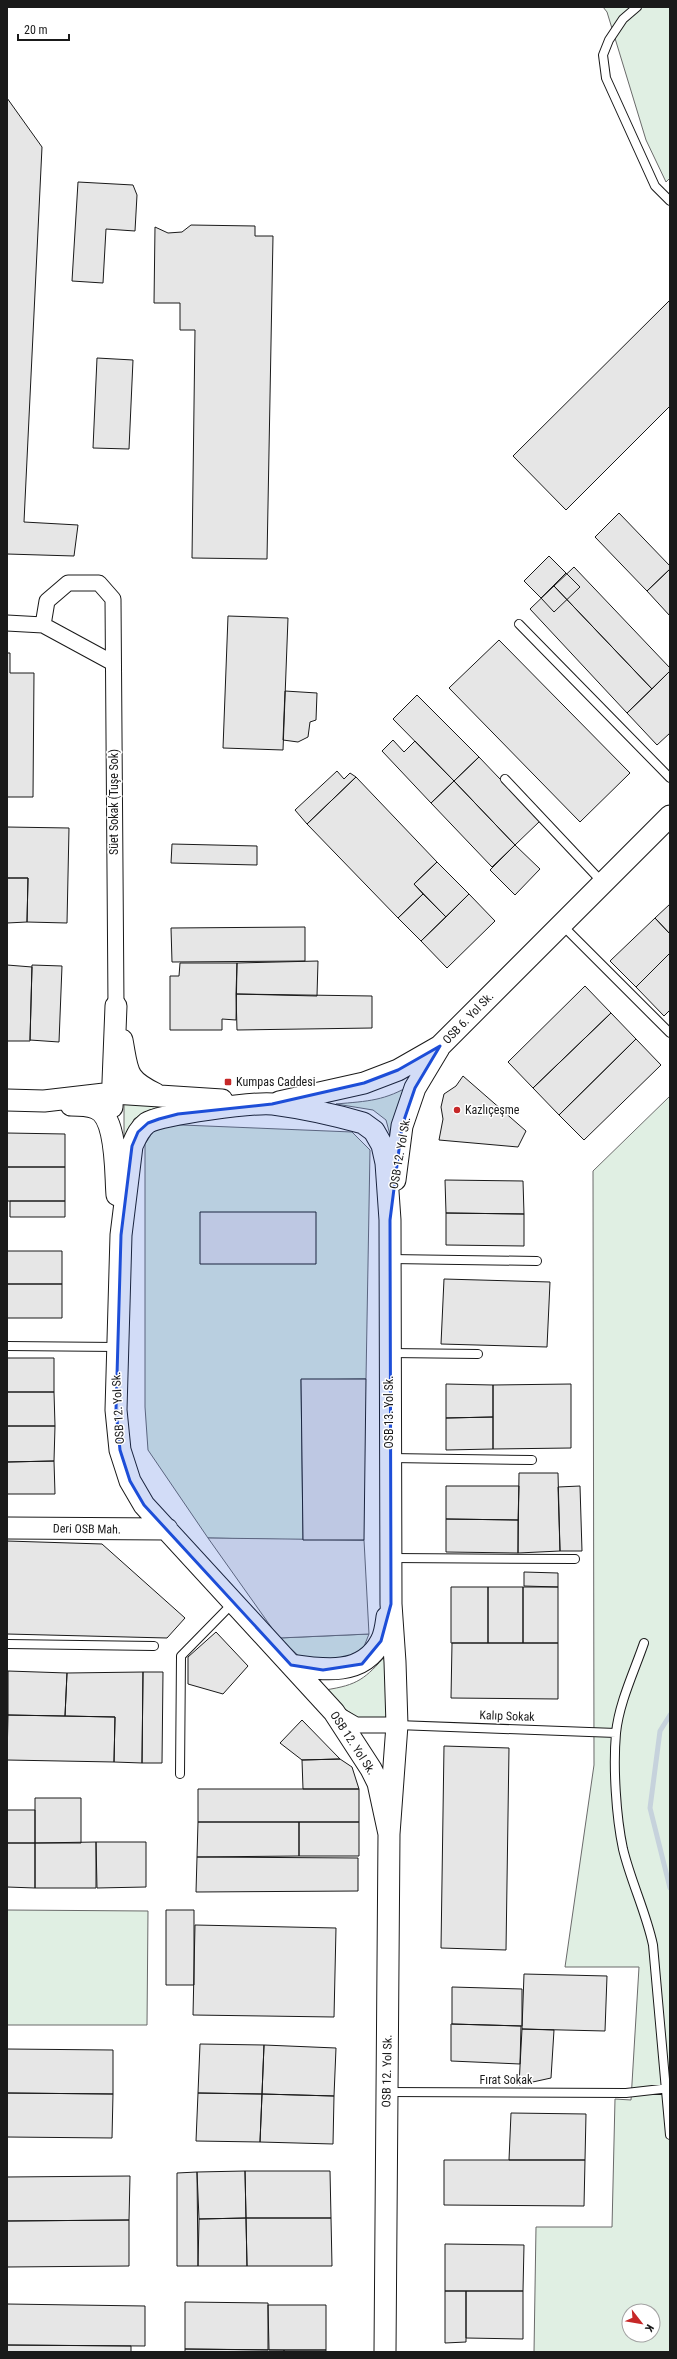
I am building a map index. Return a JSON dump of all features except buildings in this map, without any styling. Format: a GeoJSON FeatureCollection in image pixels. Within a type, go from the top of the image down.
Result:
{"type":"FeatureCollection","features":[{"type":"Feature","properties":{"kind":"main road","name":"OSB 6. Yol Sk."},"geometry":{"type":"LineString","coordinates":[[44,1101],[113,1093],[272,1104],[364,1083],[398,1070],[440,1046],[603,883],[667,825]]}},
{"type":"Feature","properties":{"kind":"main road"},"geometry":{"type":"LineString","coordinates":[[116,1006],[112,1130],[121,1235]]}},
{"type":"Feature","properties":{"kind":"main road"},"geometry":{"type":"LineString","coordinates":[[116,1006],[130,1076],[139,1086],[158,1095]]}},
{"type":"Feature","properties":{"kind":"main road","name":"OSB 12. Yol Sk."},"geometry":{"type":"LineString","coordinates":[[390,1220],[402,1126],[415,1088],[440,1046]]}},
{"type":"Feature","properties":{"kind":"main road"},"geometry":{"type":"LineString","coordinates":[[7,1100],[44,1101],[96,1108],[106,1115],[112,1130]]}},
{"type":"Feature","properties":{"kind":"main road"},"geometry":{"type":"LineString","coordinates":[[121,1235],[132,1146],[138,1132],[148,1123],[178,1114],[272,1104],[349,1119],[363,1123],[374,1131],[382,1145],[386,1163],[390,1220]]}},
{"type":"Feature","properties":{"kind":"main road","name":"OSB 13. Yol Sk."},"geometry":{"type":"LineString","coordinates":[[390,1220],[390,1604]]}},
{"type":"Feature","properties":{"kind":"main road","name":"OSB 12. Yol Sk."},"geometry":{"type":"LineString","coordinates":[[121,1235],[116,1410],[120,1450],[130,1481],[144,1505],[334,1712],[371,1769],[378,1783],[389,1834],[385,2352]]}},
{"type":"Feature","properties":{"kind":"main road","name":"Deri OSB Mah."},"geometry":{"type":"LineString","coordinates":[[7,1528],[167,1530]]}},
{"type":"Feature","properties":{"kind":"main road"},"geometry":{"type":"LineString","coordinates":[[291,1665],[323,1670],[362,1664],[382,1641],[390,1604]]}},
{"type":"Feature","properties":{"kind":"main road"},"geometry":{"type":"LineString","coordinates":[[389,1834],[397,1725],[395,1662],[390,1604]]}},
{"type":"Feature","properties":{"kind":"street","name":"Süet Sokak (Tuşe Sok)"},"geometry":{"type":"LineString","coordinates":[[44,626],[47,601],[68,583],[99,583],[113,599],[116,1006]]}},
{"type":"Feature","properties":{"kind":"street"},"geometry":{"type":"LineString","coordinates":[[7,623],[44,626],[113,663]]}},
{"type":"Feature","properties":{"kind":"street"},"geometry":{"type":"LineString","coordinates":[[88,1097],[101,1091],[108,1083],[113,1066]]}},
{"type":"Feature","properties":{"kind":"street"},"geometry":{"type":"LineString","coordinates":[[334,1712],[356,1725],[397,1725]]}},
{"type":"Feature","properties":{"kind":"lane"},"geometry":{"type":"LineString","coordinates":[[637,7],[623,18],[609,40],[603,55],[606,78],[656,186],[670,201]]}},
{"type":"Feature","properties":{"kind":"lane"},"geometry":{"type":"LineString","coordinates":[[519,624],[670,778]]}},
{"type":"Feature","properties":{"kind":"lane"},"geometry":{"type":"LineString","coordinates":[[505,779],[603,883]]}},
{"type":"Feature","properties":{"kind":"lane"},"geometry":{"type":"LineString","coordinates":[[562,924],[670,1033]]}},
{"type":"Feature","properties":{"kind":"lane"},"geometry":{"type":"LineString","coordinates":[[391,1259],[537,1261]]}},
{"type":"Feature","properties":{"kind":"lane"},"geometry":{"type":"LineString","coordinates":[[7,1346],[117,1348]]}},
{"type":"Feature","properties":{"kind":"lane"},"geometry":{"type":"LineString","coordinates":[[389,1353],[478,1354]]}},
{"type":"Feature","properties":{"kind":"lane"},"geometry":{"type":"LineString","coordinates":[[390,1458],[532,1460]]}},
{"type":"Feature","properties":{"kind":"lane"},"geometry":{"type":"LineString","coordinates":[[390,1558],[575,1559]]}},
{"type":"Feature","properties":{"kind":"lane"},"geometry":{"type":"LineString","coordinates":[[180,1774],[181,1656],[234,1602]]}},
{"type":"Feature","properties":{"kind":"lane"},"geometry":{"type":"LineString","coordinates":[[644,1643],[623,1703],[616,1733],[620,1827],[623,1850],[648,1922],[653,1945],[667,2088],[670,2136]]}},
{"type":"Feature","properties":{"kind":"lane"},"geometry":{"type":"LineString","coordinates":[[7,1644],[154,1646]]}},
{"type":"Feature","properties":{"kind":"lane","name":"Kalıp Sokak"},"geometry":{"type":"LineString","coordinates":[[397,1725],[616,1733]]}},
{"type":"Feature","properties":{"kind":"lane","name":"Fırat Sokak"},"geometry":{"type":"LineString","coordinates":[[387,2092],[626,2093],[667,2088]]}},
{"type":"Feature","properties":{"kind":"highlighted area"},"geometry":{"type":"Polygon","coordinates":[[[440,1046],[415,1088],[402,1126],[390,1220],[391,1604],[381,1641],[362,1664],[323,1670],[291,1665],[144,1505],[130,1481],[120,1450],[116,1410],[121,1235],[132,1146],[138,1132],[148,1123],[159,1119],[178,1114],[272,1104],[364,1083],[398,1070],[440,1046]]]}},
{"type":"Feature","properties":{"kind":"green space"},"geometry":{"type":"Polygon","coordinates":[[[603,7],[670,7],[670,178],[666,182],[646,140],[607,12],[603,7]]]}},
{"type":"Feature","properties":{"kind":"green space"},"geometry":{"type":"Polygon","coordinates":[[[413,1084],[392,1142],[386,1120],[373,1110],[336,1104],[385,1097],[403,1090],[413,1084]]]}},
{"type":"Feature","properties":{"kind":"green space"},"geometry":{"type":"Polygon","coordinates":[[[670,1096],[670,2352],[534,2352],[536,2227],[612,2227],[615,2099],[631,2100],[639,1967],[565,1967],[594,1765],[593,1171],[670,1096]]]}},
{"type":"Feature","properties":{"kind":"green space"},"geometry":{"type":"Polygon","coordinates":[[[124,1103],[185,1103],[149,1110],[134,1119],[124,1142],[124,1103]]]}},
{"type":"Feature","properties":{"kind":"green space"},"geometry":{"type":"Polygon","coordinates":[[[158,1124],[352,1132],[370,1150],[366,1379],[301,1380],[303,1540],[208,1538],[148,1450],[145,1407],[145,1144],[158,1124]]]}},
{"type":"Feature","properties":{"kind":"green space"},"geometry":{"type":"Polygon","coordinates":[[[369,1634],[363,1649],[346,1661],[301,1658],[279,1638],[369,1634]]]}},
{"type":"Feature","properties":{"kind":"green space"},"geometry":{"type":"Polygon","coordinates":[[[387,1654],[388,1701],[386,1718],[362,1721],[335,1702],[325,1690],[346,1686],[360,1680],[387,1654]]]}},
{"type":"Feature","properties":{"kind":"green space"},"geometry":{"type":"Polygon","coordinates":[[[7,1910],[148,1911],[147,2025],[7,2025],[7,1910]]]}},
{"type":"Feature","properties":{"kind":"shaded area"},"geometry":{"type":"Polygon","coordinates":[[[208,1538],[364,1540],[369,1634],[279,1638],[208,1538]]]}},
{"type":"Feature","properties":{"kind":"waterway"},"geometry":{"type":"LineString","coordinates":[[670,1715],[660,1731],[650,1808],[670,1888]]}},
{"type":"Feature","properties":{"kind":"place","name":"Kumpas Caddesi"},"geometry":{"type":"Point","coordinates":[228,1082]}},
{"type":"Feature","properties":{"kind":"place","name":"Kazlıçeşme"},"geometry":{"type":"Point","coordinates":[457,1110]}}]}
